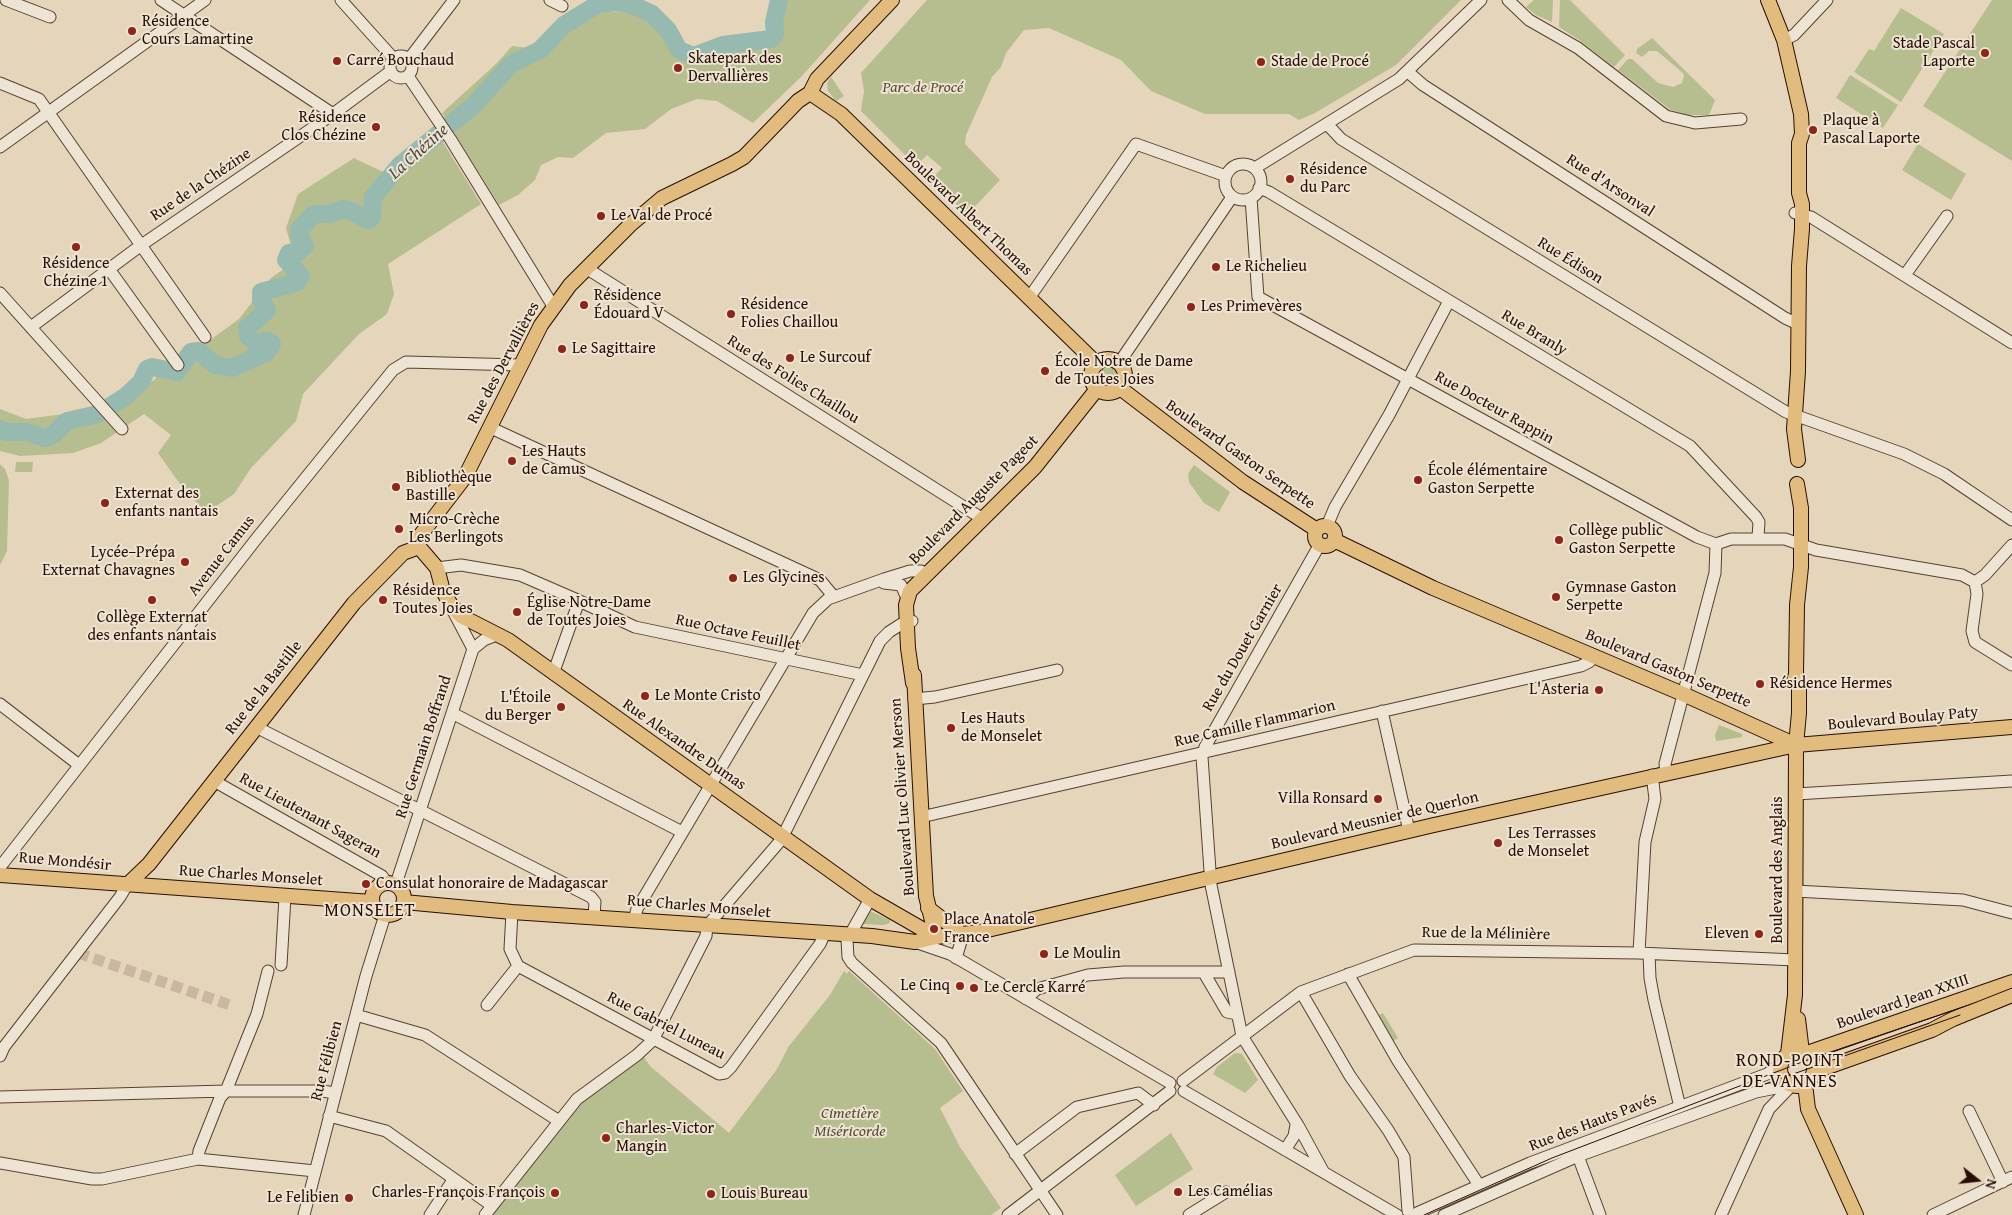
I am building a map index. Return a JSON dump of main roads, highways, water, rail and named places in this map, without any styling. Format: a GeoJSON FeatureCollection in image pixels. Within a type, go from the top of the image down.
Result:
{"type":"FeatureCollection","features":[{"type":"Feature","properties":{"kind":"main road","name":"Rue des Dervallières"},"geometry":{"type":"LineString","coordinates":[[419,547],[419,537],[466,477],[520,365],[554,306],[586,268],[630,225],[662,198],[732,164],[744,156],[798,101],[810,94],[817,80],[892,0]]}},
{"type":"Feature","properties":{"kind":"main road","name":"Boulevard des Anglais"},"geometry":{"type":"LineString","coordinates":[[1768,0],[1784,40],[1800,108],[1802,129],[1799,143],[1797,484],[1801,508],[1797,543],[1796,674],[1799,704],[1796,745],[1794,1056]]}},
{"type":"Feature","properties":{"kind":"main road","name":"Boulevard Albert Thomas"},"geometry":{"type":"LineString","coordinates":[[810,94],[841,114],[1097,364]]}},
{"type":"Feature","properties":{"kind":"main road"},"geometry":{"type":"LineString","coordinates":[[1108,360],[1119,363],[1125,375],[1120,388],[1108,393],[1097,389],[1092,376],[1097,364],[1108,360]]}},
{"type":"Feature","properties":{"kind":"main road","name":"Boulevard Gaston Serpette"},"geometry":{"type":"LineString","coordinates":[[1120,388],[1243,482],[1322,528]]}},
{"type":"Feature","properties":{"kind":"main road","name":"Boulevard Auguste Pageot"},"geometry":{"type":"LineString","coordinates":[[907,593],[924,574],[1035,467],[1097,389]]}},
{"type":"Feature","properties":{"kind":"main road"},"geometry":{"type":"LineString","coordinates":[[1322,528],[1334,531],[1334,540],[1328,545],[1320,544],[1315,536],[1322,528]]}},
{"type":"Feature","properties":{"kind":"main road","name":"Boulevard Gaston Serpette"},"geometry":{"type":"LineString","coordinates":[[1334,540],[1433,588],[1683,694],[1796,745]]}},
{"type":"Feature","properties":{"kind":"main road","name":"Rue Alexandre Dumas"},"geometry":{"type":"LineString","coordinates":[[419,547],[437,568],[440,583],[451,605],[468,620],[499,634],[870,899],[916,926]]}},
{"type":"Feature","properties":{"kind":"main road","name":"Rue de la Bastille"},"geometry":{"type":"LineString","coordinates":[[127,885],[149,864],[354,602],[403,553],[419,547]]}},
{"type":"Feature","properties":{"kind":"main road","name":"Boulevard Luc Olivier Merson"},"geometry":{"type":"LineString","coordinates":[[907,593],[928,908]]}},
{"type":"Feature","properties":{"kind":"main road","name":"Boulevard Boulay Paty"},"geometry":{"type":"LineString","coordinates":[[1796,745],[2012,727]]}},
{"type":"Feature","properties":{"kind":"main road","name":"Boulevard Meusnier de Querlon"},"geometry":{"type":"LineString","coordinates":[[963,935],[1409,831],[1796,745]]}},
{"type":"Feature","properties":{"kind":"main road"},"geometry":{"type":"LineString","coordinates":[[149,864],[146,878],[155,887]]}},
{"type":"Feature","properties":{"kind":"main road","name":"Rue Mondésir"},"geometry":{"type":"LineString","coordinates":[[0,875],[127,885]]}},
{"type":"Feature","properties":{"kind":"main road"},"geometry":{"type":"LineString","coordinates":[[391,884],[403,892],[404,902],[397,913],[385,915],[376,910],[372,902],[375,889],[391,884]]}},
{"type":"Feature","properties":{"kind":"main road","name":"Rue Charles Monselet"},"geometry":{"type":"LineString","coordinates":[[127,885],[372,902]]}},
{"type":"Feature","properties":{"kind":"main road","name":"Rue Charles Monselet"},"geometry":{"type":"LineString","coordinates":[[404,902],[512,912],[850,936],[893,934],[916,926]]}},
{"type":"Feature","properties":{"kind":"main road"},"geometry":{"type":"LineString","coordinates":[[928,908],[916,926],[936,937],[963,935]]}},
{"type":"Feature","properties":{"kind":"main road"},"geometry":{"type":"LineString","coordinates":[[928,908],[963,935]]}},
{"type":"Feature","properties":{"kind":"main road"},"geometry":{"type":"LineString","coordinates":[[928,908],[936,937]]}},
{"type":"Feature","properties":{"kind":"main road","name":"Rue Charles Monselet"},"geometry":{"type":"LineString","coordinates":[[872,936],[915,942],[936,937]]}},
{"type":"Feature","properties":{"kind":"main road","name":"Boulevard Jean XXIII"},"geometry":{"type":"LineString","coordinates":[[1794,1056],[2012,982]]}},
{"type":"Feature","properties":{"kind":"main road","name":"Boulevard Jean XXIII"},"geometry":{"type":"LineString","coordinates":[[1799,1082],[1825,1068],[1932,1030],[1954,1019],[2012,996]]}},
{"type":"Feature","properties":{"kind":"main road"},"geometry":{"type":"LineString","coordinates":[[1794,1056],[1813,1064],[1799,1082],[1781,1076],[1794,1056]]}},
{"type":"Feature","properties":{"kind":"main road"},"geometry":{"type":"LineString","coordinates":[[1799,1082],[1808,1109],[1856,1215]]}},
{"type":"Feature","properties":{"kind":"waterway","name":"La Chézine"},"geometry":{"type":"LineString","coordinates":[[0,429],[7,432],[27,432],[45,438],[53,435],[67,421],[98,414],[126,396],[141,382],[147,369],[152,367],[177,372],[191,352],[198,351],[215,365],[232,368],[266,353],[272,344],[268,341],[254,342],[248,336],[247,328],[267,310],[261,300],[261,292],[296,283],[301,276],[286,260],[289,253],[298,252],[305,246],[299,235],[299,230],[314,214],[329,214],[343,209],[368,220],[372,217],[373,197],[400,165],[473,106],[511,64],[540,50],[564,25],[598,4],[614,2],[635,6],[652,14],[668,30],[679,50],[694,56],[723,45],[771,39],[775,34],[774,22],[779,0]]}},
{"type":"Feature","properties":{"kind":"tunnel"},"geometry":{"type":"LineString","coordinates":[[78,953],[230,1005]]}},
{"type":"Feature","properties":{"kind":"tram line"},"geometry":{"type":"LineString","coordinates":[[1424,1215],[1552,1158],[1810,1059],[1969,1005],[2012,988]]}},
{"type":"Feature","properties":{"kind":"tram line"},"geometry":{"type":"LineString","coordinates":[[1765,1084],[1960,1015]]}},
{"type":"Feature","properties":{"kind":"place","name":"Résidence Cours Lamartine"},"geometry":{"type":"Point","coordinates":[132,31]}},
{"type":"Feature","properties":{"kind":"place","name":"Stade Pascal Laporte"},"geometry":{"type":"Point","coordinates":[1985,53]}},
{"type":"Feature","properties":{"kind":"place","name":"Carré Bouchaud"},"geometry":{"type":"Point","coordinates":[337,61]}},
{"type":"Feature","properties":{"kind":"place","name":"Stade de Procé"},"geometry":{"type":"Point","coordinates":[1261,62]}},
{"type":"Feature","properties":{"kind":"place","name":"Skatepark des Dervallières"},"geometry":{"type":"Point","coordinates":[678,68]}},
{"type":"Feature","properties":{"kind":"place","name":"Résidence Clos Chézine"},"geometry":{"type":"Point","coordinates":[376,127]}},
{"type":"Feature","properties":{"kind":"place","name":"Plaque à Pascal Laporte"},"geometry":{"type":"Point","coordinates":[1813,130]}},
{"type":"Feature","properties":{"kind":"place","name":"Résidence du Parc"},"geometry":{"type":"Point","coordinates":[1290,179]}},
{"type":"Feature","properties":{"kind":"place","name":"Le Val de Procé"},"geometry":{"type":"Point","coordinates":[601,216]}},
{"type":"Feature","properties":{"kind":"place","name":"Résidence Chézine 1"},"geometry":{"type":"Point","coordinates":[76,247]}},
{"type":"Feature","properties":{"kind":"place","name":"Le Richelieu"},"geometry":{"type":"Point","coordinates":[1216,267]}},
{"type":"Feature","properties":{"kind":"place","name":"Résidence Édouard V"},"geometry":{"type":"Point","coordinates":[584,305]}},
{"type":"Feature","properties":{"kind":"place","name":"Les Primevères"},"geometry":{"type":"Point","coordinates":[1191,307]}},
{"type":"Feature","properties":{"kind":"place","name":"Résidence Folies Chaillou"},"geometry":{"type":"Point","coordinates":[731,314]}},
{"type":"Feature","properties":{"kind":"place","name":"Le Sagittaire"},"geometry":{"type":"Point","coordinates":[562,349]}},
{"type":"Feature","properties":{"kind":"place","name":"Le Surcouf"},"geometry":{"type":"Point","coordinates":[790,358]}},
{"type":"Feature","properties":{"kind":"place","name":"École Notre de Dame de Toutes Joies"},"geometry":{"type":"Point","coordinates":[1045,371]}},
{"type":"Feature","properties":{"kind":"place","name":"Les Hauts de Camus"},"geometry":{"type":"Point","coordinates":[512,461]}},
{"type":"Feature","properties":{"kind":"place","name":"École élémentaire Gaston Serpette"},"geometry":{"type":"Point","coordinates":[1418,480]}},
{"type":"Feature","properties":{"kind":"place","name":"Bibliothèque Bastille"},"geometry":{"type":"Point","coordinates":[396,487]}},
{"type":"Feature","properties":{"kind":"place","name":"Externat des enfants nantais"},"geometry":{"type":"Point","coordinates":[105,503]}},
{"type":"Feature","properties":{"kind":"place","name":"Micro-Crèche Les Berlingots"},"geometry":{"type":"Point","coordinates":[399,529]}},
{"type":"Feature","properties":{"kind":"place","name":"Collège public Gaston Serpette"},"geometry":{"type":"Point","coordinates":[1559,540]}},
{"type":"Feature","properties":{"kind":"place","name":"Lycée–Prépa Externat Chavagnes"},"geometry":{"type":"Point","coordinates":[185,562]}},
{"type":"Feature","properties":{"kind":"place","name":"Les Glycines"},"geometry":{"type":"Point","coordinates":[733,578]}},
{"type":"Feature","properties":{"kind":"place","name":"Gymnase Gaston Serpette"},"geometry":{"type":"Point","coordinates":[1556,597]}},
{"type":"Feature","properties":{"kind":"place","name":"Collège Externat des enfants nantais"},"geometry":{"type":"Point","coordinates":[152,600]}},
{"type":"Feature","properties":{"kind":"place","name":"Résidence Toutes Joies"},"geometry":{"type":"Point","coordinates":[383,600]}},
{"type":"Feature","properties":{"kind":"place","name":"Église Notre-Dame de Toutes Joies"},"geometry":{"type":"Point","coordinates":[517,612]}},
{"type":"Feature","properties":{"kind":"place","name":"Résidence Hermes"},"geometry":{"type":"Point","coordinates":[1760,684]}},
{"type":"Feature","properties":{"kind":"place","name":"L'Asteria"},"geometry":{"type":"Point","coordinates":[1599,690]}},
{"type":"Feature","properties":{"kind":"place","name":"Le Monte Cristo"},"geometry":{"type":"Point","coordinates":[645,696]}},
{"type":"Feature","properties":{"kind":"place","name":"L'Étoile du Berger"},"geometry":{"type":"Point","coordinates":[561,707]}},
{"type":"Feature","properties":{"kind":"place","name":"Les Hauts de Monselet"},"geometry":{"type":"Point","coordinates":[951,728]}},
{"type":"Feature","properties":{"kind":"place","name":"Villa Ronsard"},"geometry":{"type":"Point","coordinates":[1378,799]}},
{"type":"Feature","properties":{"kind":"place","name":"Les Terrasses de Monselet"},"geometry":{"type":"Point","coordinates":[1498,843]}},
{"type":"Feature","properties":{"kind":"place","name":"Consulat honoraire de Madagascar"},"geometry":{"type":"Point","coordinates":[366,884]}},
{"type":"Feature","properties":{"kind":"place","name":"Place Anatole France"},"geometry":{"type":"Point","coordinates":[934,929]}},
{"type":"Feature","properties":{"kind":"place","name":"Eleven"},"geometry":{"type":"Point","coordinates":[1759,934]}},
{"type":"Feature","properties":{"kind":"place","name":"Le Moulin"},"geometry":{"type":"Point","coordinates":[1044,954]}},
{"type":"Feature","properties":{"kind":"place","name":"Le Cinq"},"geometry":{"type":"Point","coordinates":[960,986]}},
{"type":"Feature","properties":{"kind":"place","name":"Le Cercle Karré"},"geometry":{"type":"Point","coordinates":[974,988]}},
{"type":"Feature","properties":{"kind":"place","name":"Charles-Victor Mangin"},"geometry":{"type":"Point","coordinates":[606,1138]}},
{"type":"Feature","properties":{"kind":"place","name":"Les Camélias"},"geometry":{"type":"Point","coordinates":[1178,1192]}},
{"type":"Feature","properties":{"kind":"place","name":"Charles-François François"},"geometry":{"type":"Point","coordinates":[555,1193]}},
{"type":"Feature","properties":{"kind":"place","name":"Louis Bureau"},"geometry":{"type":"Point","coordinates":[711,1194]}},
{"type":"Feature","properties":{"kind":"place","name":"Le Felibien"},"geometry":{"type":"Point","coordinates":[349,1198]}},
{"type":"Feature","properties":{"kind":"district","name":"MONSELET"},"geometry":{"type":"Point","coordinates":[370,911]}},
{"type":"Feature","properties":{"kind":"district","name":"ROND-POINT DE VANNES"},"geometry":{"type":"Point","coordinates":[1790,1071]}},
{"type":"Feature","properties":{"kind":"park label","name":"Parc de Procé"},"geometry":{"type":"Point","coordinates":[923,88]}},
{"type":"Feature","properties":{"kind":"park label","name":"Cimetière Miséricorde"},"geometry":{"type":"Point","coordinates":[850,1123]}}]}
